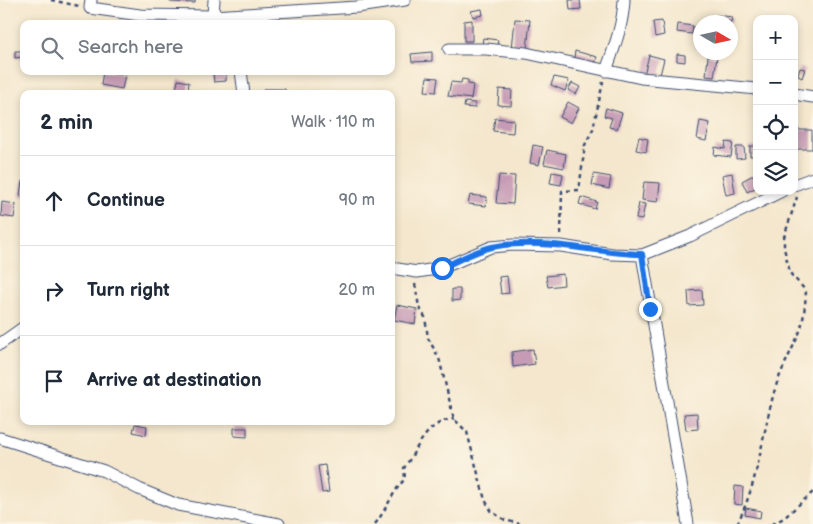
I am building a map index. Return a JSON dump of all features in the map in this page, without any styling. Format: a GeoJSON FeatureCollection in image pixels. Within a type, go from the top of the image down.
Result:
{"type":"FeatureCollection","features":[{"type":"Feature","properties":{"kind":"street"},"geometry":{"type":"LineString","coordinates":[[214,0],[214,16]]}},
{"type":"Feature","properties":{"kind":"street"},"geometry":{"type":"LineString","coordinates":[[91,4],[140,15],[214,16],[237,19],[357,7],[405,0]]}},
{"type":"Feature","properties":{"kind":"street"},"geometry":{"type":"LineString","coordinates":[[606,71],[617,41],[624,0]]}},
{"type":"Feature","properties":{"kind":"street"},"geometry":{"type":"LineString","coordinates":[[449,49],[486,49],[526,53],[641,78],[753,89]]}},
{"type":"Feature","properties":{"kind":"street"},"geometry":{"type":"LineString","coordinates":[[242,75],[243,90]]}},
{"type":"Feature","properties":{"kind":"street"},"geometry":{"type":"LineString","coordinates":[[798,95],[813,97]]}},
{"type":"Feature","properties":{"kind":"street"},"geometry":{"type":"LineString","coordinates":[[395,269],[416,272],[442,268],[491,247],[513,245],[561,246],[612,254],[642,254],[690,236],[774,195]]}},
{"type":"Feature","properties":{"kind":"street"},"geometry":{"type":"LineString","coordinates":[[642,254],[688,524]]}},
{"type":"Feature","properties":{"kind":"street"},"geometry":{"type":"LineString","coordinates":[[0,344],[20,331]]}},
{"type":"Feature","properties":{"kind":"street"},"geometry":{"type":"LineString","coordinates":[[0,438],[104,471],[139,489],[178,505],[280,524]]}},
{"type":"Feature","properties":{"kind":"path"},"geometry":{"type":"LineString","coordinates":[[51,0],[91,4]]}},
{"type":"Feature","properties":{"kind":"path"},"geometry":{"type":"LineString","coordinates":[[561,246],[562,191],[579,190],[585,145],[593,129],[606,71]]}},
{"type":"Feature","properties":{"kind":"path"},"geometry":{"type":"LineString","coordinates":[[737,524],[754,484],[766,422],[776,385],[798,334],[804,312],[806,291],[790,273],[784,248],[784,237],[803,182]]}},
{"type":"Feature","properties":{"kind":"path"},"geometry":{"type":"LineString","coordinates":[[416,272],[414,290],[424,317],[428,338],[439,358],[454,419],[467,432],[485,500],[492,512],[505,520],[520,524]]}},
{"type":"Feature","properties":{"kind":"path"},"geometry":{"type":"LineString","coordinates":[[375,524],[387,508],[392,492],[405,479],[404,468],[420,441],[431,427],[445,420],[454,419]]}},
{"type":"Feature","properties":{"kind":"path"},"geometry":{"type":"LineString","coordinates":[[772,524],[784,518],[813,492]]}},
{"type":"Feature","properties":{"kind":"building"},"geometry":{"type":"Polygon","coordinates":[[[170,0],[195,0],[195,3],[170,2],[170,0]]]}},
{"type":"Feature","properties":{"kind":"building"},"geometry":{"type":"Polygon","coordinates":[[[569,0],[580,0],[581,9],[570,10],[569,0]]]}},
{"type":"Feature","properties":{"kind":"building"},"geometry":{"type":"Polygon","coordinates":[[[482,9],[483,15],[473,17],[471,11],[482,9]]]}},
{"type":"Feature","properties":{"kind":"building"},"geometry":{"type":"Polygon","coordinates":[[[515,19],[530,20],[527,50],[512,49],[515,19]]]}},
{"type":"Feature","properties":{"kind":"building"},"geometry":{"type":"Polygon","coordinates":[[[472,20],[472,41],[464,41],[464,21],[472,20]]]}},
{"type":"Feature","properties":{"kind":"building"},"geometry":{"type":"Polygon","coordinates":[[[662,21],[664,35],[655,37],[653,22],[662,21]]]}},
{"type":"Feature","properties":{"kind":"building"},"geometry":{"type":"Polygon","coordinates":[[[678,24],[693,26],[692,34],[677,32],[678,24]]]}},
{"type":"Feature","properties":{"kind":"building"},"geometry":{"type":"Polygon","coordinates":[[[483,38],[498,40],[497,47],[482,45],[483,38]]]}},
{"type":"Feature","properties":{"kind":"building"},"geometry":{"type":"Polygon","coordinates":[[[15,51],[20,51],[20,57],[15,58],[15,51]]]}},
{"type":"Feature","properties":{"kind":"building"},"geometry":{"type":"Polygon","coordinates":[[[575,51],[597,57],[595,63],[574,58],[575,51]]]}},
{"type":"Feature","properties":{"kind":"building"},"geometry":{"type":"Polygon","coordinates":[[[432,52],[432,61],[412,62],[411,54],[432,52]]]}},
{"type":"Feature","properties":{"kind":"building"},"geometry":{"type":"Polygon","coordinates":[[[677,54],[685,55],[685,62],[677,61],[677,54]]]}},
{"type":"Feature","properties":{"kind":"building"},"geometry":{"type":"Polygon","coordinates":[[[649,55],[664,59],[659,79],[644,75],[649,55]]]}},
{"type":"Feature","properties":{"kind":"building"},"geometry":{"type":"Polygon","coordinates":[[[708,60],[717,60],[714,77],[706,76],[708,60]]]}},
{"type":"Feature","properties":{"kind":"building"},"geometry":{"type":"Polygon","coordinates":[[[800,68],[805,69],[802,78],[798,76],[800,68]]]}},
{"type":"Feature","properties":{"kind":"building"},"geometry":{"type":"Polygon","coordinates":[[[102,75],[125,75],[122,89],[101,85],[102,75]]]}},
{"type":"Feature","properties":{"kind":"building"},"geometry":{"type":"Polygon","coordinates":[[[213,75],[226,75],[226,81],[214,82],[213,75]]]}},
{"type":"Feature","properties":{"kind":"building"},"geometry":{"type":"Polygon","coordinates":[[[427,77],[438,78],[436,92],[425,91],[427,77]]]}},
{"type":"Feature","properties":{"kind":"building"},"geometry":{"type":"Polygon","coordinates":[[[554,77],[569,80],[565,91],[551,85],[554,77]]]}},
{"type":"Feature","properties":{"kind":"building"},"geometry":{"type":"Polygon","coordinates":[[[462,79],[468,80],[468,84],[473,85],[471,99],[448,96],[451,82],[461,83],[462,79]]]}},
{"type":"Feature","properties":{"kind":"building"},"geometry":{"type":"Polygon","coordinates":[[[178,80],[189,82],[188,90],[176,90],[178,80]]]}},
{"type":"Feature","properties":{"kind":"building"},"geometry":{"type":"Polygon","coordinates":[[[572,83],[580,87],[576,94],[568,90],[572,83]]]}},
{"type":"Feature","properties":{"kind":"building"},"geometry":{"type":"Polygon","coordinates":[[[263,89],[285,89],[285,90],[263,89]]]}},
{"type":"Feature","properties":{"kind":"building"},"geometry":{"type":"Polygon","coordinates":[[[499,89],[512,90],[511,106],[498,105],[499,89]]]}},
{"type":"Feature","properties":{"kind":"building"},"geometry":{"type":"Polygon","coordinates":[[[465,102],[475,103],[475,108],[464,107],[465,102]]]}},
{"type":"Feature","properties":{"kind":"building"},"geometry":{"type":"Polygon","coordinates":[[[568,102],[579,108],[571,123],[560,117],[568,102]]]}},
{"type":"Feature","properties":{"kind":"building"},"geometry":{"type":"Polygon","coordinates":[[[606,108],[622,113],[617,129],[609,127],[612,118],[604,116],[606,108]]]}},
{"type":"Feature","properties":{"kind":"building"},"geometry":{"type":"Polygon","coordinates":[[[495,118],[514,120],[513,133],[493,131],[495,118]]]}},
{"type":"Feature","properties":{"kind":"building"},"geometry":{"type":"Polygon","coordinates":[[[700,121],[710,123],[706,141],[697,139],[700,121]]]}},
{"type":"Feature","properties":{"kind":"building"},"geometry":{"type":"Polygon","coordinates":[[[798,130],[812,130],[812,149],[798,149],[798,130]]]}},
{"type":"Feature","properties":{"kind":"building"},"geometry":{"type":"Polygon","coordinates":[[[639,137],[648,139],[646,152],[636,150],[639,137]]]}},
{"type":"Feature","properties":{"kind":"building"},"geometry":{"type":"Polygon","coordinates":[[[726,142],[733,143],[731,157],[714,155],[715,147],[725,149],[726,142]]]}},
{"type":"Feature","properties":{"kind":"building"},"geometry":{"type":"Polygon","coordinates":[[[533,145],[543,147],[539,165],[530,163],[533,145]]]}},
{"type":"Feature","properties":{"kind":"building"},"geometry":{"type":"Polygon","coordinates":[[[750,146],[753,146],[753,156],[750,156],[750,146]]]}},
{"type":"Feature","properties":{"kind":"building"},"geometry":{"type":"Polygon","coordinates":[[[736,147],[744,147],[745,158],[736,159],[736,147]]]}},
{"type":"Feature","properties":{"kind":"building"},"geometry":{"type":"Polygon","coordinates":[[[547,150],[566,154],[564,168],[544,164],[547,150]]]}},
{"type":"Feature","properties":{"kind":"building"},"geometry":{"type":"Polygon","coordinates":[[[552,172],[563,174],[561,185],[550,183],[552,172]]]}},
{"type":"Feature","properties":{"kind":"building"},"geometry":{"type":"Polygon","coordinates":[[[732,173],[735,193],[726,195],[722,175],[732,173]]]}},
{"type":"Feature","properties":{"kind":"building"},"geometry":{"type":"Polygon","coordinates":[[[594,174],[611,177],[609,189],[592,185],[594,174]]]}},
{"type":"Feature","properties":{"kind":"building"},"geometry":{"type":"Polygon","coordinates":[[[499,175],[515,176],[513,204],[496,203],[499,175]]]}},
{"type":"Feature","properties":{"kind":"building"},"geometry":{"type":"Polygon","coordinates":[[[753,175],[753,189],[747,192],[742,181],[753,175]]]}},
{"type":"Feature","properties":{"kind":"building"},"geometry":{"type":"Polygon","coordinates":[[[644,182],[660,183],[658,202],[642,200],[644,182]]]}},
{"type":"Feature","properties":{"kind":"building"},"geometry":{"type":"Polygon","coordinates":[[[470,195],[487,197],[486,206],[468,204],[470,195]]]}},
{"type":"Feature","properties":{"kind":"building"},"geometry":{"type":"Polygon","coordinates":[[[581,197],[597,202],[595,209],[579,204],[581,197]]]}},
{"type":"Feature","properties":{"kind":"building"},"geometry":{"type":"Polygon","coordinates":[[[2,202],[16,204],[14,218],[1,216],[2,202]]]}},
{"type":"Feature","properties":{"kind":"building"},"geometry":{"type":"Polygon","coordinates":[[[639,203],[645,204],[642,220],[636,219],[639,203]]]}},
{"type":"Feature","properties":{"kind":"building"},"geometry":{"type":"Polygon","coordinates":[[[563,274],[564,285],[548,287],[546,276],[563,274]]]}},
{"type":"Feature","properties":{"kind":"building"},"geometry":{"type":"Polygon","coordinates":[[[507,276],[509,293],[501,294],[499,277],[507,276]]]}},
{"type":"Feature","properties":{"kind":"building"},"geometry":{"type":"Polygon","coordinates":[[[452,289],[460,289],[460,300],[452,301],[452,289]]]}},
{"type":"Feature","properties":{"kind":"building"},"geometry":{"type":"Polygon","coordinates":[[[702,290],[703,305],[689,306],[688,291],[702,290]]]}},
{"type":"Feature","properties":{"kind":"building"},"geometry":{"type":"Polygon","coordinates":[[[397,305],[417,309],[415,324],[395,320],[397,305]]]}},
{"type":"Feature","properties":{"kind":"building"},"geometry":{"type":"Polygon","coordinates":[[[533,349],[535,364],[513,367],[512,352],[533,349]]]}},
{"type":"Feature","properties":{"kind":"building"},"geometry":{"type":"Polygon","coordinates":[[[697,413],[698,429],[686,430],[684,414],[697,413]]]}},
{"type":"Feature","properties":{"kind":"building"},"geometry":{"type":"Polygon","coordinates":[[[135,425],[147,426],[146,435],[133,432],[135,425]]]}},
{"type":"Feature","properties":{"kind":"building"},"geometry":{"type":"Polygon","coordinates":[[[234,428],[247,428],[247,437],[234,436],[234,428]]]}},
{"type":"Feature","properties":{"kind":"building"},"geometry":{"type":"Polygon","coordinates":[[[325,465],[329,492],[322,493],[318,466],[325,465]]]}},
{"type":"Feature","properties":{"kind":"building"},"geometry":{"type":"Polygon","coordinates":[[[735,486],[743,487],[742,505],[734,504],[735,486]]]}},
{"type":"Feature","properties":{"kind":"building"},"geometry":{"type":"Polygon","coordinates":[[[746,508],[761,511],[760,518],[745,515],[746,508]]]}},
{"type":"Feature","properties":{"kind":"route"},"geometry":{"type":"LineString","coordinates":[[442,268],[491,247],[513,245],[561,246],[612,254],[642,254],[650,309]]}}]}
